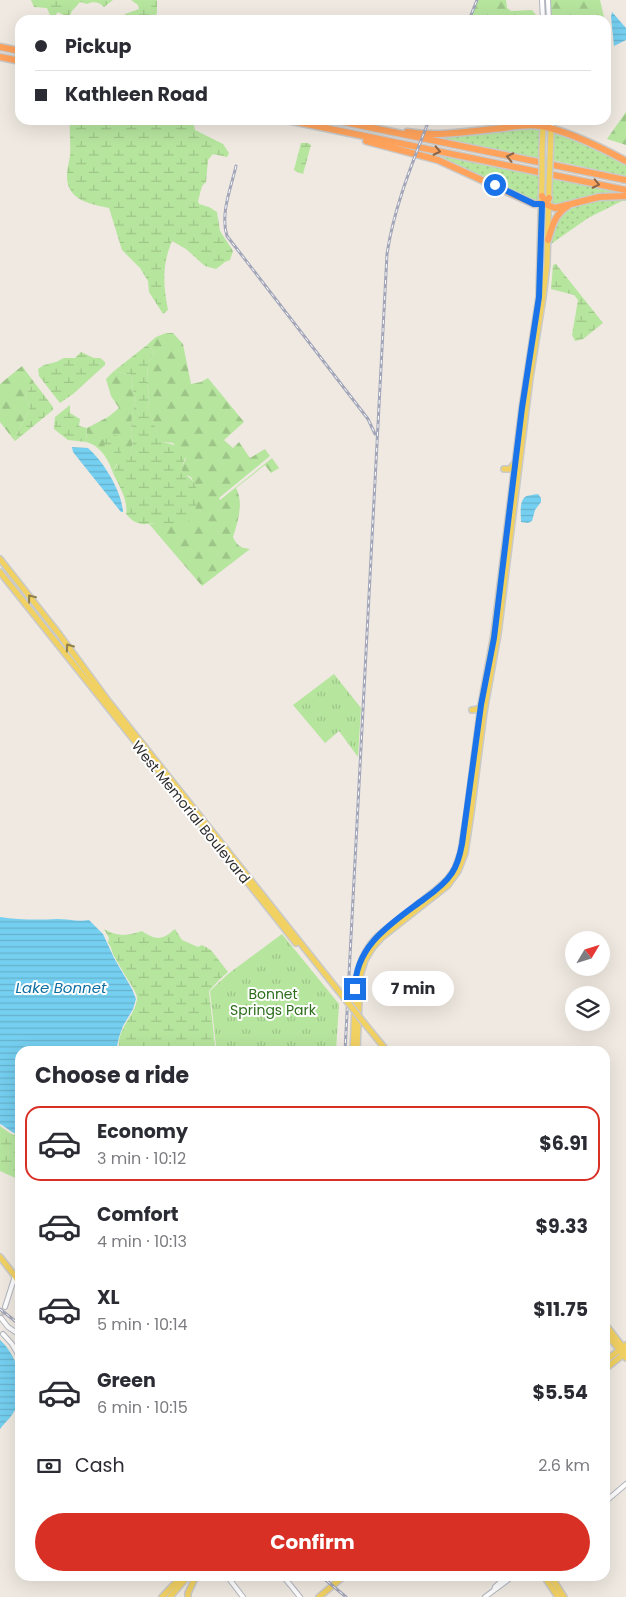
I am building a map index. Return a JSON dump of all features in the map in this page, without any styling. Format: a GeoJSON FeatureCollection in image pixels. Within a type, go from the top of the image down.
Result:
{"type":"FeatureCollection","features":[{"type":"Feature","properties":{"kind":"highway"},"geometry":{"type":"LineString","coordinates":[[0,47],[15,50]]}},
{"type":"Feature","properties":{"kind":"highway"},"geometry":{"type":"LineString","coordinates":[[0,57],[15,60]]}},
{"type":"Feature","properties":{"kind":"highway"},"geometry":{"type":"LineString","coordinates":[[305,125],[438,160],[534,204],[546,202],[555,208],[599,197],[626,196]]}},
{"type":"Feature","properties":{"kind":"highway"},"geometry":{"type":"LineString","coordinates":[[310,125],[626,190]]}},
{"type":"Feature","properties":{"kind":"highway"},"geometry":{"type":"LineString","coordinates":[[358,125],[626,180]]}},
{"type":"Feature","properties":{"kind":"highway"},"geometry":{"type":"LineString","coordinates":[[373,125],[430,134],[526,125]]}},
{"type":"Feature","properties":{"kind":"highway"},"geometry":{"type":"LineString","coordinates":[[545,125],[550,130],[555,130],[597,147],[626,161]]}},
{"type":"Feature","properties":{"kind":"highway"},"geometry":{"type":"LineString","coordinates":[[548,240],[558,215],[573,203]]}},
{"type":"Feature","properties":{"kind":"main road"},"geometry":{"type":"LineString","coordinates":[[542,0],[543,15]]}},
{"type":"Feature","properties":{"kind":"main road"},"geometry":{"type":"LineString","coordinates":[[548,0],[549,15]]}},
{"type":"Feature","properties":{"kind":"main road"},"geometry":{"type":"LineString","coordinates":[[353,1046],[355,985],[357,970],[362,956],[370,944],[439,893],[456,875],[465,853],[484,712],[498,634],[530,378],[544,297],[548,240],[546,202],[542,185],[543,125]]}},
{"type":"Feature","properties":{"kind":"main road"},"geometry":{"type":"LineString","coordinates":[[357,1046],[360,976],[370,952],[397,921],[442,885],[457,864],[460,852],[481,705],[494,638],[527,372],[539,297],[546,202],[549,186],[550,125]]}},
{"type":"Feature","properties":{"kind":"main road"},"geometry":{"type":"LineString","coordinates":[[504,469],[512,468],[516,462]]}},
{"type":"Feature","properties":{"kind":"main road","name":"West Memorial Boulevard"},"geometry":{"type":"LineString","coordinates":[[0,559],[59,634],[107,703],[153,764],[183,801],[198,814],[337,992],[383,1046]]}},
{"type":"Feature","properties":{"kind":"main road","name":"West Memorial Boulevard"},"geometry":{"type":"LineString","coordinates":[[0,572],[101,699],[113,707],[253,889],[294,934],[337,992]]}},
{"type":"Feature","properties":{"kind":"main road"},"geometry":{"type":"LineString","coordinates":[[472,710],[478,709],[481,705]]}},
{"type":"Feature","properties":{"kind":"main road"},"geometry":{"type":"LineString","coordinates":[[142,760],[153,764]]}},
{"type":"Feature","properties":{"kind":"main road"},"geometry":{"type":"LineString","coordinates":[[473,767],[475,771],[474,790]]}},
{"type":"Feature","properties":{"kind":"main road","name":"West Memorial Boulevard"},"geometry":{"type":"LineString","coordinates":[[365,1026],[379,1046]]}},
{"type":"Feature","properties":{"kind":"main road"},"geometry":{"type":"LineString","coordinates":[[0,1257],[15,1274]]}},
{"type":"Feature","properties":{"kind":"main road"},"geometry":{"type":"LineString","coordinates":[[5,1307],[15,1284]]}},
{"type":"Feature","properties":{"kind":"main road"},"geometry":{"type":"LineString","coordinates":[[3,1326],[15,1332]]}},
{"type":"Feature","properties":{"kind":"main road"},"geometry":{"type":"LineString","coordinates":[[3,1326],[15,1350]]}},
{"type":"Feature","properties":{"kind":"main road"},"geometry":{"type":"LineString","coordinates":[[610,1331],[624,1351]]}},
{"type":"Feature","properties":{"kind":"main road"},"geometry":{"type":"LineString","coordinates":[[610,1337],[624,1351]]}},
{"type":"Feature","properties":{"kind":"main road"},"geometry":{"type":"LineString","coordinates":[[610,1358],[624,1351]]}},
{"type":"Feature","properties":{"kind":"main road"},"geometry":{"type":"LineString","coordinates":[[610,1364],[624,1351]]}},
{"type":"Feature","properties":{"kind":"main road"},"geometry":{"type":"LineString","coordinates":[[610,1497],[626,1484]]}},
{"type":"Feature","properties":{"kind":"main road"},"geometry":{"type":"LineString","coordinates":[[162,1597],[177,1581]]}},
{"type":"Feature","properties":{"kind":"main road"},"geometry":{"type":"LineString","coordinates":[[170,1597],[184,1581]]}},
{"type":"Feature","properties":{"kind":"main road"},"geometry":{"type":"LineString","coordinates":[[188,1597],[194,1581]]}},
{"type":"Feature","properties":{"kind":"main road"},"geometry":{"type":"LineString","coordinates":[[230,1581],[243,1597]]}},
{"type":"Feature","properties":{"kind":"main road"},"geometry":{"type":"LineString","coordinates":[[288,1581],[300,1597]]}},
{"type":"Feature","properties":{"kind":"main road"},"geometry":{"type":"LineString","coordinates":[[319,1597],[338,1581]]}},
{"type":"Feature","properties":{"kind":"main road"},"geometry":{"type":"LineString","coordinates":[[494,1590],[502,1581]]}},
{"type":"Feature","properties":{"kind":"main road"},"geometry":{"type":"LineString","coordinates":[[485,1597],[506,1581]]}},
{"type":"Feature","properties":{"kind":"main road"},"geometry":{"type":"LineString","coordinates":[[547,1581],[558,1597]]}},
{"type":"Feature","properties":{"kind":"main road"},"geometry":{"type":"LineString","coordinates":[[554,1581],[564,1597]]}},
{"type":"Feature","properties":{"kind":"green space"},"geometry":{"type":"Polygon","coordinates":[[[31,0],[113,0],[104,7],[96,2],[87,4],[80,2],[70,15],[63,15],[58,12],[56,15],[50,15],[47,8],[34,7],[31,0]]]}},
{"type":"Feature","properties":{"kind":"green space"},"geometry":{"type":"Polygon","coordinates":[[[131,0],[157,0],[156,15],[124,15],[139,9],[138,5],[131,0]]]}},
{"type":"Feature","properties":{"kind":"green space"},"geometry":{"type":"Polygon","coordinates":[[[477,0],[506,0],[507,8],[511,11],[532,10],[536,15],[471,15],[477,0]]]}},
{"type":"Feature","properties":{"kind":"green space"},"geometry":{"type":"Polygon","coordinates":[[[551,0],[600,0],[604,15],[551,15],[551,0]]]}},
{"type":"Feature","properties":{"kind":"green space"},"geometry":{"type":"Polygon","coordinates":[[[626,112],[626,145],[607,139],[626,112]]]}},
{"type":"Feature","properties":{"kind":"green space"},"geometry":{"type":"Polygon","coordinates":[[[70,125],[194,125],[195,130],[223,144],[229,153],[227,157],[213,154],[208,160],[206,182],[202,186],[198,201],[199,204],[217,212],[220,231],[233,251],[230,260],[216,269],[205,266],[186,249],[172,241],[166,258],[164,275],[168,310],[163,314],[149,292],[148,281],[140,268],[122,250],[109,208],[94,205],[80,199],[70,190],[67,175],[70,152],[70,125]]]}},
{"type":"Feature","properties":{"kind":"green space"},"geometry":{"type":"Polygon","coordinates":[[[540,128],[540,158],[434,138],[434,135],[540,128]]]}},
{"type":"Feature","properties":{"kind":"green space"},"geometry":{"type":"Polygon","coordinates":[[[553,132],[626,161],[626,176],[552,160],[553,132]]]}},
{"type":"Feature","properties":{"kind":"green space"},"geometry":{"type":"Polygon","coordinates":[[[301,143],[311,145],[303,174],[294,170],[301,143]]]}},
{"type":"Feature","properties":{"kind":"green space"},"geometry":{"type":"Polygon","coordinates":[[[420,150],[539,175],[539,203],[419,152],[420,150]]]}},
{"type":"Feature","properties":{"kind":"green space"},"geometry":{"type":"Polygon","coordinates":[[[552,177],[626,193],[626,195],[552,205],[552,177]]]}},
{"type":"Feature","properties":{"kind":"green space"},"geometry":{"type":"Polygon","coordinates":[[[626,197],[626,201],[622,201],[588,218],[551,244],[553,229],[558,217],[566,210],[576,204],[587,201],[626,197]]]}},
{"type":"Feature","properties":{"kind":"green space"},"geometry":{"type":"Polygon","coordinates":[[[556,264],[603,323],[583,339],[575,341],[572,335],[578,300],[574,295],[551,289],[553,265],[556,264]]]}},
{"type":"Feature","properties":{"kind":"green space"},"geometry":{"type":"Polygon","coordinates":[[[166,333],[173,333],[183,344],[191,384],[208,378],[244,422],[224,440],[233,448],[239,442],[250,458],[265,449],[270,456],[219,498],[220,500],[272,458],[279,468],[271,473],[265,465],[236,488],[240,506],[233,537],[240,546],[250,549],[202,586],[149,524],[156,523],[196,488],[191,477],[184,474],[181,469],[186,458],[173,443],[163,442],[158,436],[148,407],[148,364],[154,352],[147,345],[156,337],[166,333]]]}},
{"type":"Feature","properties":{"kind":"green space"},"geometry":{"type":"Polygon","coordinates":[[[147,345],[154,352],[148,364],[148,407],[158,435],[163,442],[182,447],[187,453],[181,469],[193,481],[197,491],[195,511],[186,523],[182,524],[143,524],[129,518],[126,514],[125,498],[113,473],[117,464],[104,452],[105,440],[111,433],[118,436],[121,453],[130,453],[133,443],[131,434],[135,403],[131,375],[114,371],[147,345]]]}},
{"type":"Feature","properties":{"kind":"green space"},"geometry":{"type":"Polygon","coordinates":[[[81,352],[94,358],[100,358],[105,362],[105,365],[73,394],[60,403],[39,376],[38,369],[64,358],[75,358],[81,352]]]}},
{"type":"Feature","properties":{"kind":"green space"},"geometry":{"type":"Polygon","coordinates":[[[22,366],[34,382],[25,395],[30,408],[14,440],[0,422],[0,384],[22,366]]]}},
{"type":"Feature","properties":{"kind":"green space"},"geometry":{"type":"Polygon","coordinates":[[[114,371],[131,375],[135,403],[131,434],[133,443],[130,453],[121,453],[113,473],[100,450],[86,442],[87,428],[108,417],[119,408],[111,396],[106,379],[114,371]]]}},
{"type":"Feature","properties":{"kind":"green space"},"geometry":{"type":"Polygon","coordinates":[[[34,382],[53,407],[53,410],[15,441],[30,408],[25,395],[34,382]]]}},
{"type":"Feature","properties":{"kind":"green space"},"geometry":{"type":"Polygon","coordinates":[[[70,405],[70,413],[80,419],[79,426],[87,428],[86,442],[68,440],[54,429],[55,417],[70,405]]]}},
{"type":"Feature","properties":{"kind":"green space"},"geometry":{"type":"Polygon","coordinates":[[[334,674],[361,708],[358,757],[339,731],[325,743],[293,705],[334,674]]]}},
{"type":"Feature","properties":{"kind":"green space"},"geometry":{"type":"Polygon","coordinates":[[[104,929],[123,935],[142,931],[159,938],[175,929],[182,940],[198,947],[202,945],[211,950],[228,972],[209,991],[215,1046],[119,1046],[122,1031],[135,1007],[137,998],[136,993],[114,956],[108,943],[109,938],[104,929]]]}},
{"type":"Feature","properties":{"kind":"green space","name":"Bonnet Springs Park"},"geometry":{"type":"Polygon","coordinates":[[[282,934],[339,1004],[336,1046],[216,1046],[210,991],[228,974],[282,934]]]}},
{"type":"Feature","properties":{"kind":"green space"},"geometry":{"type":"Polygon","coordinates":[[[0,1126],[15,1135],[15,1178],[0,1171],[0,1126]]]}},
{"type":"Feature","properties":{"kind":"water"},"geometry":{"type":"Polygon","coordinates":[[[612,12],[626,28],[626,40],[614,46],[611,17],[612,12]]]}},
{"type":"Feature","properties":{"kind":"water"},"geometry":{"type":"Polygon","coordinates":[[[72,447],[88,448],[100,461],[116,487],[123,512],[121,512],[73,452],[72,447]]]}},
{"type":"Feature","properties":{"kind":"water"},"geometry":{"type":"Polygon","coordinates":[[[538,494],[541,502],[535,510],[532,521],[528,523],[521,522],[523,499],[526,496],[538,494]]]}},
{"type":"Feature","properties":{"kind":"water","name":"Lake Bonnet"},"geometry":{"type":"Polygon","coordinates":[[[0,917],[28,920],[89,920],[103,934],[136,999],[133,1009],[123,1026],[117,1046],[15,1046],[15,1133],[0,1124],[0,917]]]}},
{"type":"Feature","properties":{"kind":"water"},"geometry":{"type":"Polygon","coordinates":[[[0,1340],[7,1347],[15,1362],[15,1410],[0,1429],[0,1340]]]}},
{"type":"Feature","properties":{"kind":"tunnel"},"geometry":{"type":"LineString","coordinates":[[2,1315],[5,1307]]}},
{"type":"Feature","properties":{"kind":"railway"},"geometry":{"type":"LineString","coordinates":[[471,15],[477,0]]}},
{"type":"Feature","properties":{"kind":"railway"},"geometry":{"type":"LineString","coordinates":[[345,1046],[387,254],[394,219],[427,125]]}},
{"type":"Feature","properties":{"kind":"railway"},"geometry":{"type":"LineString","coordinates":[[236,166],[225,210],[227,236],[368,419],[375,434]]}},
{"type":"Feature","properties":{"kind":"railway"},"geometry":{"type":"LineString","coordinates":[[0,1309],[15,1321]]}},
{"type":"Feature","properties":{"kind":"railway"},"geometry":{"type":"LineString","coordinates":[[327,1581],[346,1597]]}},
{"type":"Feature","properties":{"kind":"route"},"geometry":{"type":"LineString","coordinates":[[355,989],[357,970],[362,956],[370,944],[447,880],[457,864],[462,844],[481,705],[494,638],[522,408],[540,288],[542,204],[534,204],[495,185]]}}]}
